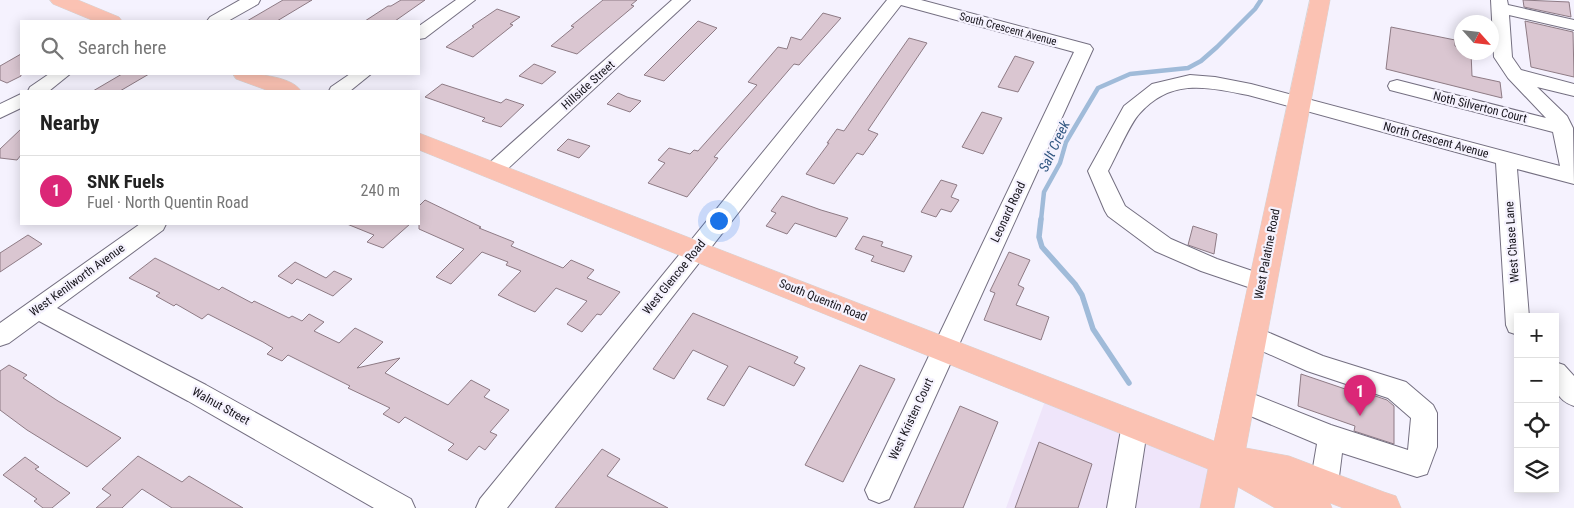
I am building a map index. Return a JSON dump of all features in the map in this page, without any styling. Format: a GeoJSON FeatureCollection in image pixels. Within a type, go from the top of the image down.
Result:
{"type":"FeatureCollection","features":[{"type":"Feature","properties":{"kind":"main road"},"geometry":{"type":"LineString","coordinates":[[60,0],[110,20]]}},
{"type":"Feature","properties":{"kind":"main road","name":"West Palatine Road"},"geometry":{"type":"LineString","coordinates":[[1217,508],[1297,104],[1320,0]]}},
{"type":"Feature","properties":{"kind":"main road"},"geometry":{"type":"LineString","coordinates":[[247,75],[287,90]]}},
{"type":"Feature","properties":{"kind":"main road","name":"South Quentin Road"},"geometry":{"type":"LineString","coordinates":[[420,140],[1226,460],[1278,493],[1319,496],[1384,508]]}},
{"type":"Feature","properties":{"kind":"street"},"geometry":{"type":"LineString","coordinates":[[218,20],[252,0]]}},
{"type":"Feature","properties":{"kind":"street"},"geometry":{"type":"LineString","coordinates":[[420,33],[467,0]]}},
{"type":"Feature","properties":{"kind":"street","name":"Hillside Street"},"geometry":{"type":"LineString","coordinates":[[495,169],[682,0]]}},
{"type":"Feature","properties":{"kind":"street","name":"West Glencoe Road"},"geometry":{"type":"LineString","coordinates":[[490,508],[896,0]]}},
{"type":"Feature","properties":{"kind":"street","name":"South Crescent Avenue"},"geometry":{"type":"LineString","coordinates":[[902,0],[1084,49]]}},
{"type":"Feature","properties":{"kind":"street"},"geometry":{"type":"LineString","coordinates":[[1573,176],[1560,120],[1516,76],[1503,57],[1499,4],[1574,25]]}},
{"type":"Feature","properties":{"kind":"street","name":"Leonard Road"},"geometry":{"type":"LineString","coordinates":[[944,348],[1084,49]]}},
{"type":"Feature","properties":{"kind":"street"},"geometry":{"type":"LineString","coordinates":[[38,90],[59,75]]}},
{"type":"Feature","properties":{"kind":"street"},"geometry":{"type":"LineString","coordinates":[[339,90],[361,75]]}},
{"type":"Feature","properties":{"kind":"street"},"geometry":{"type":"LineString","coordinates":[[1516,76],[1574,90]]}},
{"type":"Feature","properties":{"kind":"street","name":"North Crescent Avenue"},"geometry":{"type":"LineString","coordinates":[[1262,283],[1208,265],[1163,245],[1116,211],[1098,171],[1131,110],[1159,88],[1190,81],[1216,83],[1251,90],[1297,104],[1573,176]]}},
{"type":"Feature","properties":{"kind":"street","name":"Noth Silverton Court"},"geometry":{"type":"LineString","coordinates":[[1397,86],[1563,128]]}},
{"type":"Feature","properties":{"kind":"street"},"geometry":{"type":"LineString","coordinates":[[0,112],[20,101]]}},
{"type":"Feature","properties":{"kind":"street","name":"West Chase Lane"},"geometry":{"type":"LineString","coordinates":[[1506,159],[1517,313]]}},
{"type":"Feature","properties":{"kind":"street","name":"West Kenilworth Avenue"},"geometry":{"type":"LineString","coordinates":[[0,336],[153,225]]}},
{"type":"Feature","properties":{"kind":"street","name":"Walnut Street"},"geometry":{"type":"LineString","coordinates":[[38,308],[197,392],[401,508]]}},
{"type":"Feature","properties":{"kind":"street"},"geometry":{"type":"LineString","coordinates":[[1238,399],[1299,427],[1364,450],[1417,465],[1423,447],[1424,412],[1397,390],[1322,367],[1251,335]]}},
{"type":"Feature","properties":{"kind":"street","name":"West Kristen Court"},"geometry":{"type":"LineString","coordinates":[[879,490],[944,348]]}},
{"type":"Feature","properties":{"kind":"street"},"geometry":{"type":"LineString","coordinates":[[1559,377],[1574,395]]}},
{"type":"Feature","properties":{"kind":"street"},"geometry":{"type":"LineString","coordinates":[[1128,506],[1135,424]]}},
{"type":"Feature","properties":{"kind":"street"},"geometry":{"type":"LineString","coordinates":[[1319,496],[1331,438]]}},
{"type":"Feature","properties":{"kind":"shaded area"},"geometry":{"type":"Polygon","coordinates":[[[1049,390],[1226,461],[1217,508],[1006,508],[1049,390]]]}},
{"type":"Feature","properties":{"kind":"building"},"geometry":{"type":"Polygon","coordinates":[[[283,0],[312,0],[279,20],[249,20],[283,0]]]}},
{"type":"Feature","properties":{"kind":"building"},"geometry":{"type":"Polygon","coordinates":[[[401,0],[425,0],[396,20],[367,20],[401,0]]]}},
{"type":"Feature","properties":{"kind":"building"},"geometry":{"type":"Polygon","coordinates":[[[603,0],[637,0],[631,5],[634,6],[577,54],[551,46],[574,27],[571,26],[603,0]]]}},
{"type":"Feature","properties":{"kind":"building"},"geometry":{"type":"Polygon","coordinates":[[[1523,0],[1569,2],[1571,17],[1524,7],[1523,0]]]}},
{"type":"Feature","properties":{"kind":"building"},"geometry":{"type":"Polygon","coordinates":[[[497,9],[520,17],[510,24],[513,25],[473,57],[446,47],[474,27],[472,26],[497,9]]]}},
{"type":"Feature","properties":{"kind":"building"},"geometry":{"type":"Polygon","coordinates":[[[823,13],[841,18],[799,65],[794,64],[714,157],[718,158],[687,197],[648,183],[665,163],[658,160],[669,148],[690,154],[694,150],[698,151],[757,85],[748,82],[778,47],[787,49],[791,37],[801,40],[823,13]]]}},
{"type":"Feature","properties":{"kind":"building"},"geometry":{"type":"Polygon","coordinates":[[[698,21],[717,28],[664,81],[644,75],[698,21]]]}},
{"type":"Feature","properties":{"kind":"building"},"geometry":{"type":"Polygon","coordinates":[[[1525,21],[1573,32],[1574,77],[1531,67],[1525,21]]]}},
{"type":"Feature","properties":{"kind":"building"},"geometry":{"type":"Polygon","coordinates":[[[1391,27],[1454,40],[1454,60],[1471,60],[1472,76],[1500,82],[1502,98],[1386,69],[1391,27]]]}},
{"type":"Feature","properties":{"kind":"building"},"geometry":{"type":"Polygon","coordinates":[[[909,38],[927,43],[868,130],[878,134],[863,155],[857,153],[834,184],[806,174],[837,129],[844,131],[909,38]]]}},
{"type":"Feature","properties":{"kind":"building"},"geometry":{"type":"Polygon","coordinates":[[[20,55],[21,76],[7,83],[0,80],[0,66],[20,55]]]}},
{"type":"Feature","properties":{"kind":"building"},"geometry":{"type":"Polygon","coordinates":[[[1015,56],[1034,62],[1018,92],[998,87],[1015,56]]]}},
{"type":"Feature","properties":{"kind":"building"},"geometry":{"type":"Polygon","coordinates":[[[534,64],[556,72],[542,84],[519,76],[534,64]]]}},
{"type":"Feature","properties":{"kind":"building"},"geometry":{"type":"Polygon","coordinates":[[[120,75],[147,75],[122,90],[95,90],[120,75]]]}},
{"type":"Feature","properties":{"kind":"building"},"geometry":{"type":"Polygon","coordinates":[[[442,84],[501,103],[506,99],[524,105],[501,127],[482,121],[485,118],[425,97],[442,84]]]}},
{"type":"Feature","properties":{"kind":"building"},"geometry":{"type":"Polygon","coordinates":[[[618,93],[641,101],[630,112],[607,104],[618,93]]]}},
{"type":"Feature","properties":{"kind":"building"},"geometry":{"type":"Polygon","coordinates":[[[982,112],[1002,118],[983,154],[962,147],[982,112]]]}},
{"type":"Feature","properties":{"kind":"building"},"geometry":{"type":"Polygon","coordinates":[[[20,130],[20,156],[17,160],[0,158],[0,149],[20,130]]]}},
{"type":"Feature","properties":{"kind":"building"},"geometry":{"type":"Polygon","coordinates":[[[568,139],[590,146],[579,158],[557,150],[568,139]]]}},
{"type":"Feature","properties":{"kind":"building"},"geometry":{"type":"Polygon","coordinates":[[[941,180],[957,185],[951,197],[959,200],[951,212],[941,209],[936,217],[921,212],[941,180]]]}},
{"type":"Feature","properties":{"kind":"building"},"geometry":{"type":"Polygon","coordinates":[[[782,196],[848,218],[836,237],[795,223],[787,234],[766,226],[776,213],[771,211],[782,196]]]}},
{"type":"Feature","properties":{"kind":"building"},"geometry":{"type":"Polygon","coordinates":[[[425,200],[481,227],[479,228],[514,242],[511,246],[563,268],[571,260],[594,270],[587,278],[620,292],[601,315],[597,314],[582,332],[567,324],[587,301],[556,288],[535,312],[517,304],[498,295],[521,271],[506,265],[508,262],[482,252],[451,284],[436,277],[464,249],[419,229],[420,205],[425,200]]]}},
{"type":"Feature","properties":{"kind":"building"},"geometry":{"type":"Polygon","coordinates":[[[349,225],[409,225],[383,248],[367,242],[374,235],[349,225]]]}},
{"type":"Feature","properties":{"kind":"building"},"geometry":{"type":"Polygon","coordinates":[[[1193,226],[1217,234],[1214,254],[1188,245],[1193,226]]]}},
{"type":"Feature","properties":{"kind":"building"},"geometry":{"type":"Polygon","coordinates":[[[28,235],[42,244],[0,272],[0,253],[28,235]]]}},
{"type":"Feature","properties":{"kind":"building"},"geometry":{"type":"Polygon","coordinates":[[[863,236],[883,242],[881,246],[912,256],[904,272],[871,261],[874,256],[855,249],[863,236]]]}},
{"type":"Feature","properties":{"kind":"building"},"geometry":{"type":"Polygon","coordinates":[[[1009,252],[1030,260],[1018,285],[1024,288],[1016,305],[1049,317],[1041,340],[984,320],[995,293],[990,291],[1009,252]]]}},
{"type":"Feature","properties":{"kind":"building"},"geometry":{"type":"Polygon","coordinates":[[[155,258],[219,290],[222,287],[252,303],[254,301],[289,318],[292,316],[302,321],[309,314],[324,322],[314,331],[339,343],[355,328],[383,342],[357,368],[400,358],[385,373],[448,405],[471,380],[490,390],[484,397],[509,410],[490,432],[497,435],[485,450],[479,446],[467,460],[448,450],[454,444],[405,417],[399,423],[383,414],[390,408],[348,388],[350,386],[288,355],[282,361],[267,354],[273,348],[263,342],[208,314],[202,319],[176,304],[174,306],[156,296],[160,293],[129,278],[155,258]]]}},
{"type":"Feature","properties":{"kind":"building"},"geometry":{"type":"Polygon","coordinates":[[[295,262],[326,278],[334,271],[352,279],[333,296],[297,279],[292,284],[278,276],[295,262]]]}},
{"type":"Feature","properties":{"kind":"building"},"geometry":{"type":"Polygon","coordinates":[[[693,313],[798,357],[794,363],[805,368],[794,386],[749,366],[724,406],[707,399],[728,366],[693,350],[674,379],[653,369],[693,313]]]}},
{"type":"Feature","properties":{"kind":"building"},"geometry":{"type":"Polygon","coordinates":[[[9,365],[27,375],[23,378],[58,401],[121,438],[87,467],[27,430],[0,410],[0,371],[9,365]]]}},
{"type":"Feature","properties":{"kind":"building"},"geometry":{"type":"Polygon","coordinates":[[[860,365],[895,379],[843,482],[805,465],[860,365]]]}},
{"type":"Feature","properties":{"kind":"building"},"geometry":{"type":"Polygon","coordinates":[[[1301,374],[1354,392],[1355,389],[1387,400],[1394,406],[1394,444],[1354,431],[1355,426],[1298,406],[1301,374]]]}},
{"type":"Feature","properties":{"kind":"building"},"geometry":{"type":"Polygon","coordinates":[[[960,406],[998,422],[963,508],[914,508],[960,406]]]}},
{"type":"Feature","properties":{"kind":"building"},"geometry":{"type":"Polygon","coordinates":[[[1039,442],[1092,464],[1078,508],[1015,508],[1039,442]]]}},
{"type":"Feature","properties":{"kind":"building"},"geometry":{"type":"Polygon","coordinates":[[[602,449],[620,459],[607,476],[668,508],[555,508],[602,449]]]}},
{"type":"Feature","properties":{"kind":"building"},"geometry":{"type":"Polygon","coordinates":[[[138,456],[182,482],[189,476],[243,508],[172,508],[142,489],[122,508],[96,508],[111,495],[102,489],[138,456]]]}},
{"type":"Feature","properties":{"kind":"building"},"geometry":{"type":"Polygon","coordinates":[[[25,457],[39,467],[35,469],[70,493],[52,508],[43,508],[34,501],[37,499],[3,475],[25,457]]]}},
{"type":"Feature","properties":{"kind":"waterway","name":"Salt Creek"},"geometry":{"type":"LineString","coordinates":[[1041,220],[1044,192],[1060,163],[1066,142],[1098,88],[1130,74],[1188,68],[1201,61],[1255,9],[1261,0]]}},
{"type":"Feature","properties":{"kind":"waterway","name":"Salt Creek"},"geometry":{"type":"LineString","coordinates":[[1041,219],[1039,237],[1042,247],[1075,284],[1082,295],[1093,329],[1129,383]]}},
{"type":"Feature","properties":{"kind":"place","name":"SNK Fuels"},"geometry":{"type":"Point","coordinates":[1360,416]}}]}
